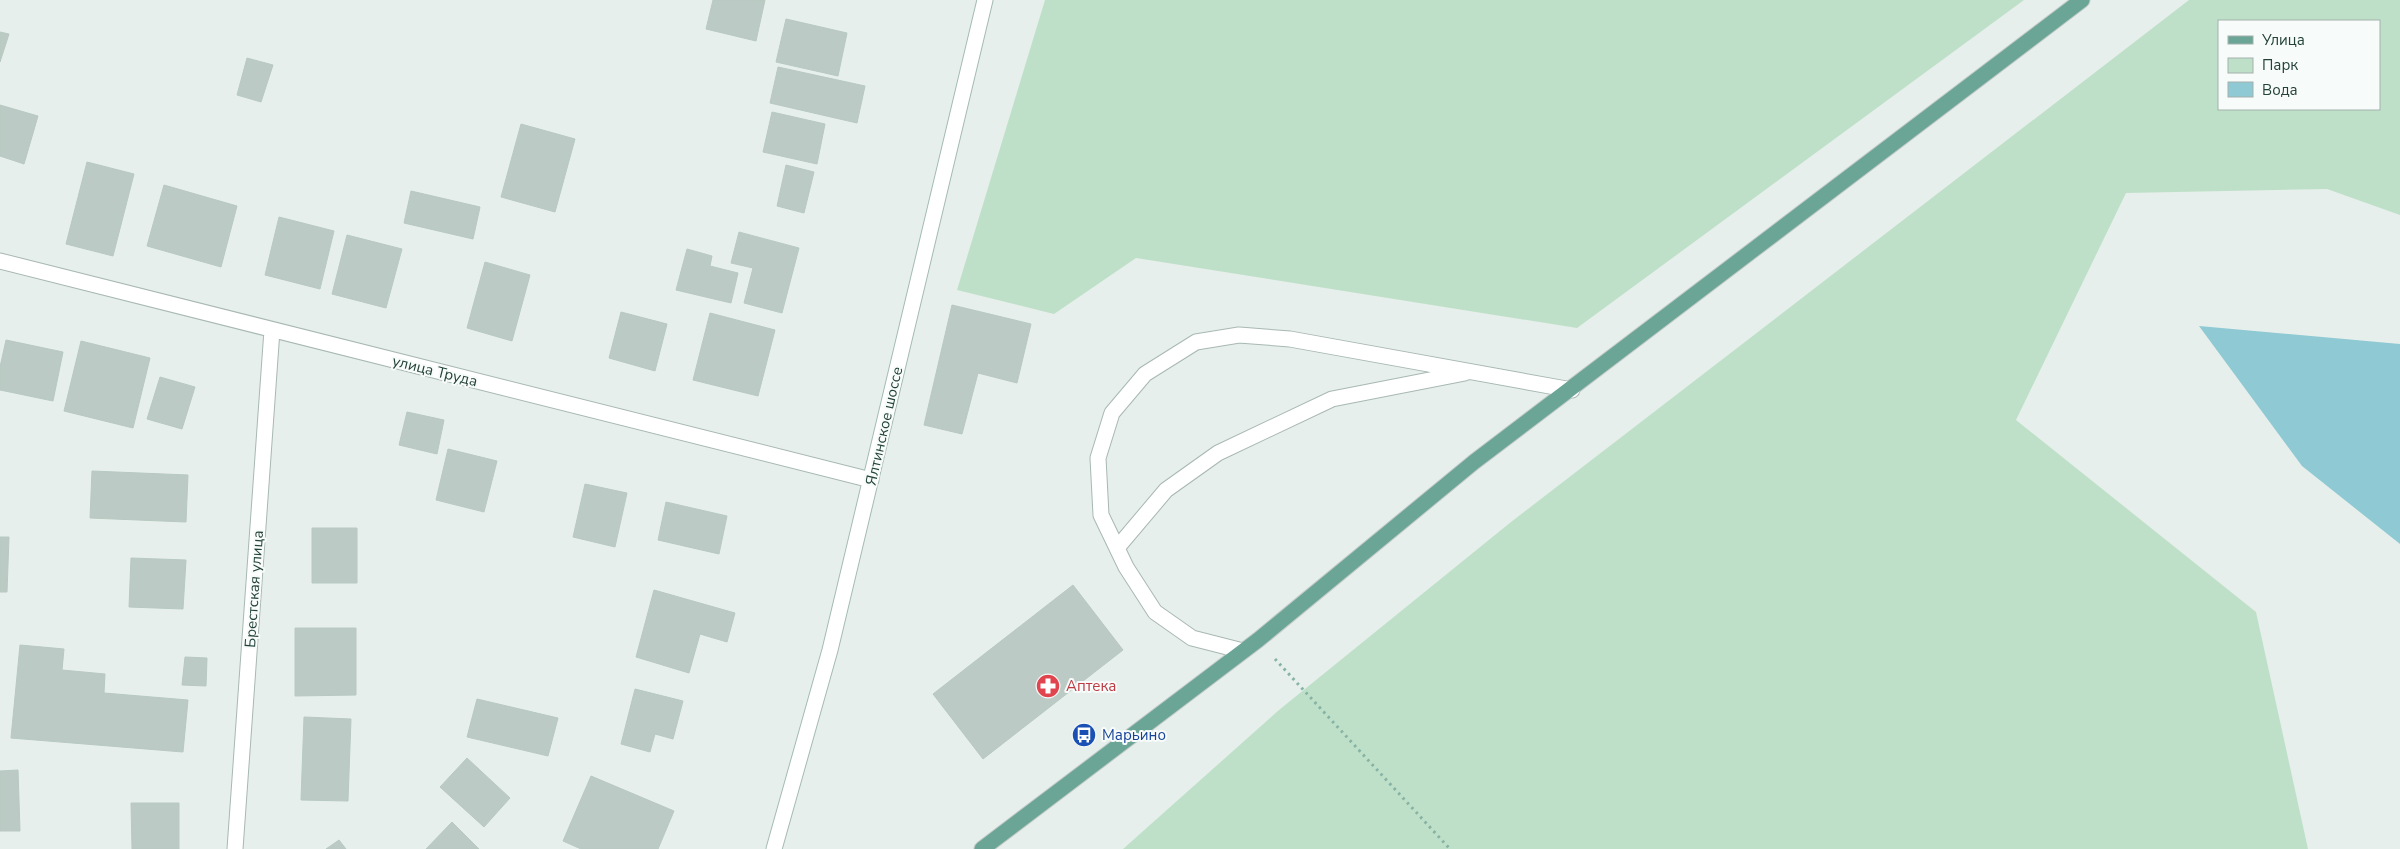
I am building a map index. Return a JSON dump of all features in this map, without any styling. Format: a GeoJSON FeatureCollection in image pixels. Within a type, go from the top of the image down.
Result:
{"type":"FeatureCollection","features":[{"type":"Feature","properties":{"kind":"main road"},"geometry":{"type":"LineString","coordinates":[[982,849],[1258,640],[1474,462],[1572,390],[2082,0]]}},
{"type":"Feature","properties":{"kind":"street","name":"Ялтинское шоссе"},"geometry":{"type":"LineString","coordinates":[[774,849],[830,650],[985,0]]}},
{"type":"Feature","properties":{"kind":"street","name":"улица Труда"},"geometry":{"type":"LineString","coordinates":[[0,261],[871,480]]}},
{"type":"Feature","properties":{"kind":"street","name":"Брестская улица"},"geometry":{"type":"LineString","coordinates":[[235,849],[272,330]]}},
{"type":"Feature","properties":{"kind":"street"},"geometry":{"type":"LineString","coordinates":[[1243,651],[1192,638],[1155,612],[1126,567],[1101,514],[1098,458],[1112,413],[1145,374],[1196,342],[1239,335],[1290,339],[1572,390]]}},
{"type":"Feature","properties":{"kind":"street"},"geometry":{"type":"LineString","coordinates":[[1116,548],[1166,490],[1218,454],[1332,398],[1474,372]]}},
{"type":"Feature","properties":{"kind":"path"},"geometry":{"type":"LineString","coordinates":[[1258,640],[1450,849]]}},
{"type":"Feature","properties":{"kind":"green space"},"geometry":{"type":"Polygon","coordinates":[[[1045,0],[2024,0],[1577,328],[1136,258],[1054,314],[957,290],[1045,0]]]}},
{"type":"Feature","properties":{"kind":"green space"},"geometry":{"type":"Polygon","coordinates":[[[2189,0],[2400,0],[2400,215],[2327,189],[2126,193],[2016,420],[2256,612],[2308,849],[1123,849],[1279,710],[1511,522],[2189,0]]]}},
{"type":"Feature","properties":{"kind":"water"},"geometry":{"type":"Polygon","coordinates":[[[2199,326],[2400,344],[2400,544],[2302,466],[2199,326]]]}},
{"type":"Feature","properties":{"kind":"building"},"geometry":{"type":"Polygon","coordinates":[[[713,0],[765,0],[756,41],[706,29],[713,0]]]}},
{"type":"Feature","properties":{"kind":"building"},"geometry":{"type":"Polygon","coordinates":[[[786,19],[847,33],[838,76],[776,62],[786,19]]]}},
{"type":"Feature","properties":{"kind":"building"},"geometry":{"type":"Polygon","coordinates":[[[0,32],[9,34],[0,62],[0,32]]]}},
{"type":"Feature","properties":{"kind":"building"},"geometry":{"type":"Polygon","coordinates":[[[247,58],[273,65],[261,102],[237,95],[247,58]]]}},
{"type":"Feature","properties":{"kind":"building"},"geometry":{"type":"Polygon","coordinates":[[[778,67],[865,86],[857,123],[770,103],[778,67]]]}},
{"type":"Feature","properties":{"kind":"building"},"geometry":{"type":"Polygon","coordinates":[[[0,105],[38,116],[24,164],[0,156],[0,105]]]}},
{"type":"Feature","properties":{"kind":"building"},"geometry":{"type":"Polygon","coordinates":[[[772,112],[825,124],[817,164],[763,152],[772,112]]]}},
{"type":"Feature","properties":{"kind":"building"},"geometry":{"type":"Polygon","coordinates":[[[521,124],[575,139],[555,212],[501,197],[521,124]]]}},
{"type":"Feature","properties":{"kind":"building"},"geometry":{"type":"Polygon","coordinates":[[[87,162],[134,174],[113,256],[66,244],[87,162]]]}},
{"type":"Feature","properties":{"kind":"building"},"geometry":{"type":"Polygon","coordinates":[[[786,165],[814,172],[804,213],[777,206],[786,165]]]}},
{"type":"Feature","properties":{"kind":"building"},"geometry":{"type":"Polygon","coordinates":[[[164,185],[237,206],[221,267],[147,246],[164,185]]]}},
{"type":"Feature","properties":{"kind":"building"},"geometry":{"type":"Polygon","coordinates":[[[411,191],[480,207],[473,239],[404,223],[411,191]]]}},
{"type":"Feature","properties":{"kind":"building"},"geometry":{"type":"Polygon","coordinates":[[[279,217],[334,231],[320,289],[265,275],[279,217]]]}},
{"type":"Feature","properties":{"kind":"building"},"geometry":{"type":"Polygon","coordinates":[[[739,232],[799,248],[782,313],[744,303],[753,268],[731,263],[739,232]]]}},
{"type":"Feature","properties":{"kind":"building"},"geometry":{"type":"Polygon","coordinates":[[[347,235],[402,249],[386,308],[332,294],[347,235]]]}},
{"type":"Feature","properties":{"kind":"building"},"geometry":{"type":"Polygon","coordinates":[[[687,249],[712,256],[710,266],[738,273],[731,303],[676,290],[687,249]]]}},
{"type":"Feature","properties":{"kind":"building"},"geometry":{"type":"Polygon","coordinates":[[[485,262],[530,275],[512,341],[467,328],[485,262]]]}},
{"type":"Feature","properties":{"kind":"building"},"geometry":{"type":"Polygon","coordinates":[[[952,305],[1031,324],[1017,383],[978,373],[962,434],[924,425],[952,305]]]}},
{"type":"Feature","properties":{"kind":"building"},"geometry":{"type":"Polygon","coordinates":[[[621,312],[667,324],[655,371],[609,358],[621,312]]]}},
{"type":"Feature","properties":{"kind":"building"},"geometry":{"type":"Polygon","coordinates":[[[710,313],[775,330],[758,396],[693,380],[710,313]]]}},
{"type":"Feature","properties":{"kind":"building"},"geometry":{"type":"Polygon","coordinates":[[[6,340],[63,352],[53,401],[0,390],[0,367],[6,340]]]}},
{"type":"Feature","properties":{"kind":"building"},"geometry":{"type":"Polygon","coordinates":[[[81,341],[150,358],[133,428],[64,411],[81,341]]]}},
{"type":"Feature","properties":{"kind":"building"},"geometry":{"type":"Polygon","coordinates":[[[160,377],[195,387],[182,429],[147,419],[160,377]]]}},
{"type":"Feature","properties":{"kind":"building"},"geometry":{"type":"Polygon","coordinates":[[[407,412],[444,420],[437,454],[399,445],[407,412]]]}},
{"type":"Feature","properties":{"kind":"building"},"geometry":{"type":"Polygon","coordinates":[[[448,449],[497,461],[484,512],[436,500],[448,449]]]}},
{"type":"Feature","properties":{"kind":"building"},"geometry":{"type":"Polygon","coordinates":[[[92,471],[188,475],[186,522],[90,518],[92,471]]]}},
{"type":"Feature","properties":{"kind":"building"},"geometry":{"type":"Polygon","coordinates":[[[585,484],[627,493],[615,547],[573,537],[585,484]]]}},
{"type":"Feature","properties":{"kind":"building"},"geometry":{"type":"Polygon","coordinates":[[[666,502],[727,516],[719,554],[658,540],[666,502]]]}},
{"type":"Feature","properties":{"kind":"building"},"geometry":{"type":"Polygon","coordinates":[[[312,528],[357,528],[357,583],[312,583],[312,528]]]}},
{"type":"Feature","properties":{"kind":"building"},"geometry":{"type":"Polygon","coordinates":[[[0,537],[9,537],[7,592],[0,592],[0,537]]]}},
{"type":"Feature","properties":{"kind":"building"},"geometry":{"type":"Polygon","coordinates":[[[131,558],[186,560],[183,609],[129,607],[131,558]]]}},
{"type":"Feature","properties":{"kind":"building"},"geometry":{"type":"Polygon","coordinates":[[[1073,585],[1123,650],[983,759],[933,694],[1073,585]]]}},
{"type":"Feature","properties":{"kind":"building"},"geometry":{"type":"Polygon","coordinates":[[[654,590],[735,613],[727,642],[700,634],[689,673],[636,657],[654,590]]]}},
{"type":"Feature","properties":{"kind":"building"},"geometry":{"type":"Polygon","coordinates":[[[295,628],[356,628],[356,695],[295,696],[295,628]]]}},
{"type":"Feature","properties":{"kind":"building"},"geometry":{"type":"Polygon","coordinates":[[[20,645],[64,649],[62,670],[105,674],[104,693],[188,700],[183,752],[11,738],[20,645]]]}},
{"type":"Feature","properties":{"kind":"building"},"geometry":{"type":"Polygon","coordinates":[[[185,657],[207,658],[206,686],[182,685],[185,657]]]}},
{"type":"Feature","properties":{"kind":"building"},"geometry":{"type":"Polygon","coordinates":[[[635,689],[683,701],[673,739],[655,734],[650,752],[621,744],[635,689]]]}},
{"type":"Feature","properties":{"kind":"building"},"geometry":{"type":"Polygon","coordinates":[[[477,699],[558,718],[548,756],[467,737],[477,699]]]}},
{"type":"Feature","properties":{"kind":"building"},"geometry":{"type":"Polygon","coordinates":[[[304,717],[351,719],[348,801],[301,800],[304,717]]]}},
{"type":"Feature","properties":{"kind":"building"},"geometry":{"type":"Polygon","coordinates":[[[467,758],[510,798],[484,827],[440,787],[467,758]]]}},
{"type":"Feature","properties":{"kind":"building"},"geometry":{"type":"Polygon","coordinates":[[[18,770],[20,831],[0,831],[0,771],[18,770]]]}},
{"type":"Feature","properties":{"kind":"building"},"geometry":{"type":"Polygon","coordinates":[[[591,776],[674,811],[658,849],[581,849],[563,841],[591,776]]]}},
{"type":"Feature","properties":{"kind":"building"},"geometry":{"type":"Polygon","coordinates":[[[131,803],[179,803],[179,849],[132,849],[131,803]]]}},
{"type":"Feature","properties":{"kind":"building"},"geometry":{"type":"Polygon","coordinates":[[[452,822],[479,849],[426,849],[452,822]]]}},
{"type":"Feature","properties":{"kind":"building"},"geometry":{"type":"Polygon","coordinates":[[[339,840],[346,849],[326,849],[339,840]]]}},
{"type":"Feature","properties":{"kind":"place","name":"Аптека"},"geometry":{"type":"Point","coordinates":[1048,686]}},
{"type":"Feature","properties":{"kind":"place","name":"Марьино"},"geometry":{"type":"Point","coordinates":[1084,735]}}]}
